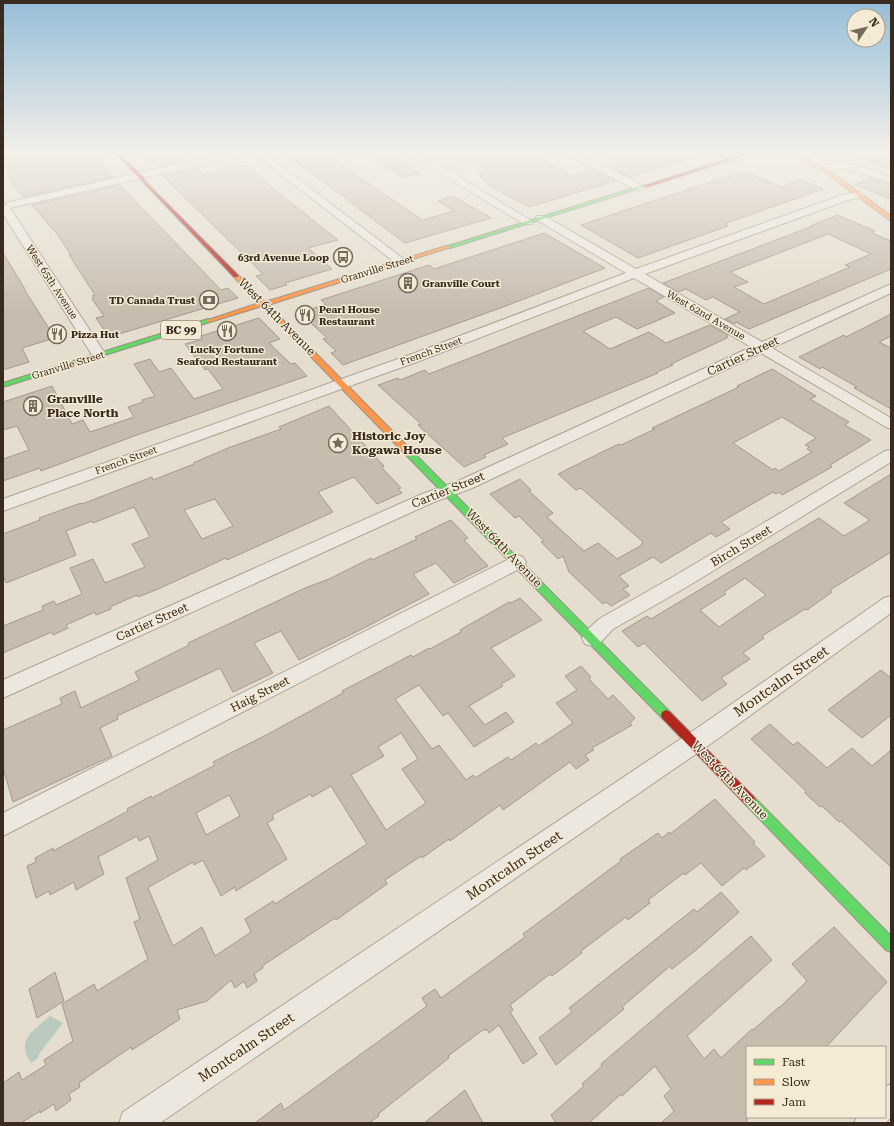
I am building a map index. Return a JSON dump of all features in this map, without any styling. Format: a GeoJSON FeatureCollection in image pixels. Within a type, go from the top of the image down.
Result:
{"type":"FeatureCollection","features":[{"type":"Feature","properties":{"kind":"main road","name":"West 64th Avenue"},"geometry":{"type":"LineString","coordinates":[[168,206],[891,945]]}},
{"type":"Feature","properties":{"kind":"main road","name":"Granville Street"},"geometry":{"type":"LineString","coordinates":[[3,385],[582,206]]}},
{"type":"Feature","properties":{"kind":"main road"},"geometry":{"type":"LineString","coordinates":[[873,206],[891,219]]}},
{"type":"Feature","properties":{"kind":"street"},"geometry":{"type":"LineString","coordinates":[[327,206],[401,262]]}},
{"type":"Feature","properties":{"kind":"street"},"geometry":{"type":"LineString","coordinates":[[501,206],[528,222]]}},
{"type":"Feature","properties":{"kind":"street","name":"French Street"},"geometry":{"type":"LineString","coordinates":[[3,505],[417,357],[635,274],[823,206]]}},
{"type":"Feature","properties":{"kind":"street","name":"West 65th Avenue"},"geometry":{"type":"LineString","coordinates":[[5,207],[100,355]]}},
{"type":"Feature","properties":{"kind":"street","name":"West 62nd Avenue"},"geometry":{"type":"LineString","coordinates":[[541,218],[891,424]]}},
{"type":"Feature","properties":{"kind":"street","name":"Cartier Street"},"geometry":{"type":"LineString","coordinates":[[3,689],[421,501],[464,485],[530,456],[891,288]]}},
{"type":"Feature","properties":{"kind":"street","name":"Birch Street"},"geometry":{"type":"LineString","coordinates":[[592,638],[606,624],[678,584],[891,455]]}},
{"type":"Feature","properties":{"kind":"street","name":"Haig Street"},"geometry":{"type":"LineString","coordinates":[[3,825],[517,562]]}},
{"type":"Feature","properties":{"kind":"street","name":"Montcalm Street"},"geometry":{"type":"LineString","coordinates":[[134,1123],[694,742],[891,603]]}},
{"type":"Feature","properties":{"kind":"shaded area"},"geometry":{"type":"Polygon","coordinates":[[[50,1016],[63,1023],[39,1054],[38,1058],[31,1063],[25,1048],[28,1036],[50,1016]]]}},
{"type":"Feature","properties":{"kind":"building"},"geometry":{"type":"Polygon","coordinates":[[[32,206],[140,206],[221,290],[228,288],[238,298],[109,337],[96,318],[104,316],[92,299],[94,298],[92,296],[95,295],[57,234],[32,206]]]}},
{"type":"Feature","properties":{"kind":"building"},"geometry":{"type":"Polygon","coordinates":[[[193,206],[295,206],[338,240],[308,248],[332,269],[285,283],[287,285],[270,290],[256,276],[263,274],[193,206]]]}},
{"type":"Feature","properties":{"kind":"building"},"geometry":{"type":"Polygon","coordinates":[[[355,206],[401,206],[422,220],[454,211],[445,206],[469,206],[491,218],[405,243],[355,206]]]}},
{"type":"Feature","properties":{"kind":"building"},"geometry":{"type":"Polygon","coordinates":[[[640,206],[776,206],[724,224],[728,226],[638,258],[581,225],[640,206]]]}},
{"type":"Feature","properties":{"kind":"building"},"geometry":{"type":"Polygon","coordinates":[[[837,215],[875,231],[872,233],[891,241],[891,269],[749,329],[736,322],[735,324],[725,319],[740,312],[713,297],[706,300],[686,289],[678,292],[663,283],[813,226],[811,226],[837,215]],[[828,234],[730,272],[748,282],[734,287],[764,304],[850,267],[845,265],[871,254],[828,234]]]}},
{"type":"Feature","properties":{"kind":"building"},"geometry":{"type":"Polygon","coordinates":[[[544,233],[605,268],[343,365],[331,353],[336,351],[323,339],[327,338],[300,313],[326,304],[321,300],[429,265],[434,269],[544,233]]]}},
{"type":"Feature","properties":{"kind":"building"},"geometry":{"type":"Polygon","coordinates":[[[3,253],[55,338],[22,348],[29,362],[3,370],[3,253]]]}},
{"type":"Feature","properties":{"kind":"building"},"geometry":{"type":"Polygon","coordinates":[[[649,288],[664,297],[656,301],[675,313],[637,329],[616,317],[583,331],[610,349],[649,332],[666,343],[710,325],[728,335],[727,338],[671,364],[673,365],[657,372],[658,373],[502,438],[508,444],[484,455],[486,457],[464,467],[422,429],[418,425],[421,424],[378,385],[398,378],[400,380],[425,370],[429,374],[649,288]]]}},
{"type":"Feature","properties":{"kind":"building"},"geometry":{"type":"Polygon","coordinates":[[[891,314],[891,336],[879,342],[891,348],[891,409],[854,388],[857,387],[822,367],[820,369],[799,357],[844,335],[846,337],[891,314]]]}},
{"type":"Feature","properties":{"kind":"building"},"geometry":{"type":"Polygon","coordinates":[[[259,318],[280,339],[269,343],[291,364],[295,363],[307,376],[134,436],[41,471],[40,468],[3,481],[3,459],[29,450],[17,426],[3,430],[3,402],[52,386],[72,424],[83,420],[90,432],[134,417],[128,407],[143,402],[142,400],[155,396],[134,364],[150,359],[159,372],[171,368],[194,399],[223,389],[208,369],[205,370],[185,344],[203,339],[201,336],[259,318]]]}},
{"type":"Feature","properties":{"kind":"building"},"geometry":{"type":"Polygon","coordinates":[[[772,369],[816,396],[810,399],[849,422],[845,425],[871,440],[830,465],[832,467],[782,495],[779,492],[776,494],[773,492],[721,522],[730,529],[716,537],[711,533],[661,563],[653,557],[619,576],[629,586],[623,589],[630,595],[611,606],[606,602],[603,604],[569,572],[563,556],[558,559],[541,542],[544,541],[519,516],[515,518],[490,494],[520,479],[531,490],[529,491],[553,513],[547,517],[584,551],[598,543],[617,559],[642,545],[641,544],[643,542],[581,488],[576,490],[558,474],[619,444],[621,445],[655,429],[652,428],[739,387],[737,386],[772,369]],[[782,417],[733,443],[773,470],[775,468],[779,471],[812,452],[807,449],[809,447],[805,445],[816,438],[782,417]]]}},
{"type":"Feature","properties":{"kind":"building"},"geometry":{"type":"Polygon","coordinates":[[[329,406],[384,466],[382,468],[401,488],[398,489],[402,493],[377,504],[354,477],[318,492],[333,512],[227,560],[226,558],[138,597],[137,595],[110,607],[111,609],[96,615],[95,612],[66,625],[68,628],[53,635],[52,632],[3,653],[3,626],[43,610],[42,606],[54,601],[56,605],[82,594],[70,568],[93,559],[105,583],[145,567],[132,544],[150,537],[134,507],[93,523],[92,521],[66,531],[76,555],[6,583],[3,575],[3,534],[40,520],[39,518],[81,503],[82,504],[152,477],[153,480],[194,464],[193,463],[228,448],[281,429],[279,427],[329,406]],[[215,499],[184,510],[202,539],[233,526],[215,499]]]}},
{"type":"Feature","properties":{"kind":"building"},"geometry":{"type":"Polygon","coordinates":[[[891,474],[891,552],[830,590],[832,592],[807,610],[805,609],[762,636],[764,638],[743,653],[750,659],[721,678],[727,684],[702,701],[644,643],[638,647],[622,631],[647,616],[651,619],[819,518],[844,536],[870,520],[844,503],[891,474]],[[745,578],[724,592],[726,594],[700,610],[719,627],[766,595],[745,578]]]}},
{"type":"Feature","properties":{"kind":"building"},"geometry":{"type":"Polygon","coordinates":[[[451,520],[468,538],[464,540],[488,566],[454,583],[436,563],[413,574],[429,594],[299,660],[281,631],[254,643],[273,673],[233,692],[220,668],[117,716],[118,719],[100,728],[112,756],[13,802],[3,768],[3,730],[62,704],[60,698],[75,691],[81,708],[139,680],[135,672],[189,645],[188,643],[305,588],[329,579],[371,558],[372,560],[417,539],[415,537],[451,520]]]}},
{"type":"Feature","properties":{"kind":"building"},"geometry":{"type":"Polygon","coordinates":[[[520,598],[542,620],[491,648],[515,676],[501,684],[503,686],[469,706],[485,725],[506,712],[514,722],[474,747],[448,713],[443,716],[419,685],[395,699],[432,749],[439,745],[466,780],[473,775],[475,778],[508,757],[511,760],[536,743],[538,746],[573,723],[556,703],[577,690],[565,676],[581,666],[591,677],[589,679],[608,699],[613,695],[635,718],[630,723],[632,725],[592,748],[594,750],[585,755],[589,760],[576,769],[570,762],[503,810],[500,805],[450,841],[449,839],[422,858],[421,856],[385,880],[387,884],[336,920],[335,918],[262,966],[263,968],[254,974],[257,981],[247,988],[244,981],[235,988],[231,980],[207,1001],[177,1010],[180,1019],[132,1050],[131,1047],[79,1083],[80,1087],[69,1094],[71,1100],[56,1111],[54,1104],[21,1123],[3,1123],[3,1083],[19,1072],[22,1080],[46,1065],[44,1060],[73,1041],[62,1004],[94,984],[97,991],[148,959],[134,922],[140,919],[126,878],[158,860],[149,836],[139,841],[137,836],[98,857],[104,874],[76,890],[74,882],[50,895],[49,891],[36,898],[27,866],[36,862],[35,858],[53,848],[53,851],[128,811],[127,809],[151,796],[152,798],[215,765],[213,762],[343,693],[342,691],[411,655],[413,657],[429,648],[430,649],[461,632],[460,630],[509,602],[511,603],[520,598]],[[401,733],[378,747],[384,756],[351,775],[386,830],[426,803],[402,769],[418,759],[401,733]],[[331,786],[312,797],[311,794],[272,815],[274,819],[267,823],[287,859],[236,891],[235,887],[221,896],[203,860],[194,865],[193,862],[148,888],[173,946],[202,927],[215,956],[251,932],[245,919],[273,901],[275,904],[367,844],[331,786]],[[229,795],[196,813],[206,835],[240,816],[229,795]]]}},
{"type":"Feature","properties":{"kind":"building"},"geometry":{"type":"Polygon","coordinates":[[[881,670],[891,678],[891,715],[862,738],[828,710],[881,670]]]}},
{"type":"Feature","properties":{"kind":"building"},"geometry":{"type":"Polygon","coordinates":[[[770,724],[793,745],[798,742],[827,768],[852,748],[872,766],[891,750],[891,867],[841,821],[839,822],[822,806],[820,807],[805,793],[806,791],[751,739],[770,724]]]}},
{"type":"Feature","properties":{"kind":"building"},"geometry":{"type":"Polygon","coordinates":[[[715,799],[755,842],[753,843],[765,856],[746,870],[744,868],[722,886],[701,863],[665,887],[648,900],[650,903],[628,920],[626,917],[581,951],[582,953],[552,976],[550,974],[510,1005],[513,1010],[510,1012],[537,1054],[523,1064],[499,1025],[489,1033],[487,1029],[485,1031],[484,1029],[448,1056],[449,1058],[378,1114],[379,1116],[369,1123],[255,1123],[281,1103],[284,1110],[427,1006],[422,998],[435,989],[441,998],[525,937],[523,934],[621,861],[620,859],[658,833],[662,838],[669,832],[670,834],[715,799]]]}},
{"type":"Feature","properties":{"kind":"building"},"geometry":{"type":"Polygon","coordinates":[[[721,892],[739,912],[672,969],[670,966],[622,1007],[624,1009],[556,1065],[539,1038],[572,1012],[569,1008],[694,909],[697,912],[721,892]]]}},
{"type":"Feature","properties":{"kind":"building"},"geometry":{"type":"Polygon","coordinates":[[[834,927],[887,982],[827,1046],[746,1046],[747,1123],[661,1123],[674,1111],[664,1096],[671,1089],[655,1066],[589,1123],[556,1123],[551,1115],[584,1086],[582,1084],[602,1066],[601,1064],[751,936],[772,960],[687,1036],[704,1059],[714,1049],[721,1058],[752,1029],[753,1030],[779,1008],[807,981],[792,964],[834,927]]]}},
{"type":"Feature","properties":{"kind":"building"},"geometry":{"type":"Polygon","coordinates":[[[55,972],[64,1001],[37,1018],[29,989],[55,972]]]}},
{"type":"Feature","properties":{"kind":"building"},"geometry":{"type":"Polygon","coordinates":[[[465,1090],[483,1123],[424,1123],[465,1090]]]}},
{"type":"Feature","properties":{"kind":"traffic: fast"},"geometry":{"type":"LineString","coordinates":[[448,247],[582,206]]}},
{"type":"Feature","properties":{"kind":"traffic: fast"},"geometry":{"type":"LineString","coordinates":[[3,385],[208,321]]}},
{"type":"Feature","properties":{"kind":"traffic: fast"},"geometry":{"type":"LineString","coordinates":[[410,454],[666,715]]}},
{"type":"Feature","properties":{"kind":"traffic: fast"},"geometry":{"type":"LineString","coordinates":[[750,801],[891,945]]}},
{"type":"Feature","properties":{"kind":"traffic: slow"},"geometry":{"type":"LineString","coordinates":[[873,206],[891,219]]}},
{"type":"Feature","properties":{"kind":"traffic: slow"},"geometry":{"type":"LineString","coordinates":[[208,321],[448,247]]}},
{"type":"Feature","properties":{"kind":"traffic: slow"},"geometry":{"type":"LineString","coordinates":[[236,276],[410,454]]}},
{"type":"Feature","properties":{"kind":"traffic: jam"},"geometry":{"type":"LineString","coordinates":[[167,206],[236,276]]}},
{"type":"Feature","properties":{"kind":"traffic: jam"},"geometry":{"type":"LineString","coordinates":[[666,715],[750,801]]}},
{"type":"Feature","properties":{"kind":"place","name":"63rd Avenue Loop"},"geometry":{"type":"Point","coordinates":[343,257]}},
{"type":"Feature","properties":{"kind":"place","name":"Granville Court"},"geometry":{"type":"Point","coordinates":[408,283]}},
{"type":"Feature","properties":{"kind":"place","name":"TD Canada Trust"},"geometry":{"type":"Point","coordinates":[209,300]}},
{"type":"Feature","properties":{"kind":"place","name":"Pearl House Restaurant"},"geometry":{"type":"Point","coordinates":[305,315]}},
{"type":"Feature","properties":{"kind":"place","name":"Lucky Fortune Seafood Restaurant"},"geometry":{"type":"Point","coordinates":[227,331]}},
{"type":"Feature","properties":{"kind":"place","name":"Pizza Hut"},"geometry":{"type":"Point","coordinates":[57,334]}},
{"type":"Feature","properties":{"kind":"place","name":"Granville Place North"},"geometry":{"type":"Point","coordinates":[33,406]}},
{"type":"Feature","properties":{"kind":"place","name":"Historic Joy Kogawa House"},"geometry":{"type":"Point","coordinates":[338,443]}}]}
